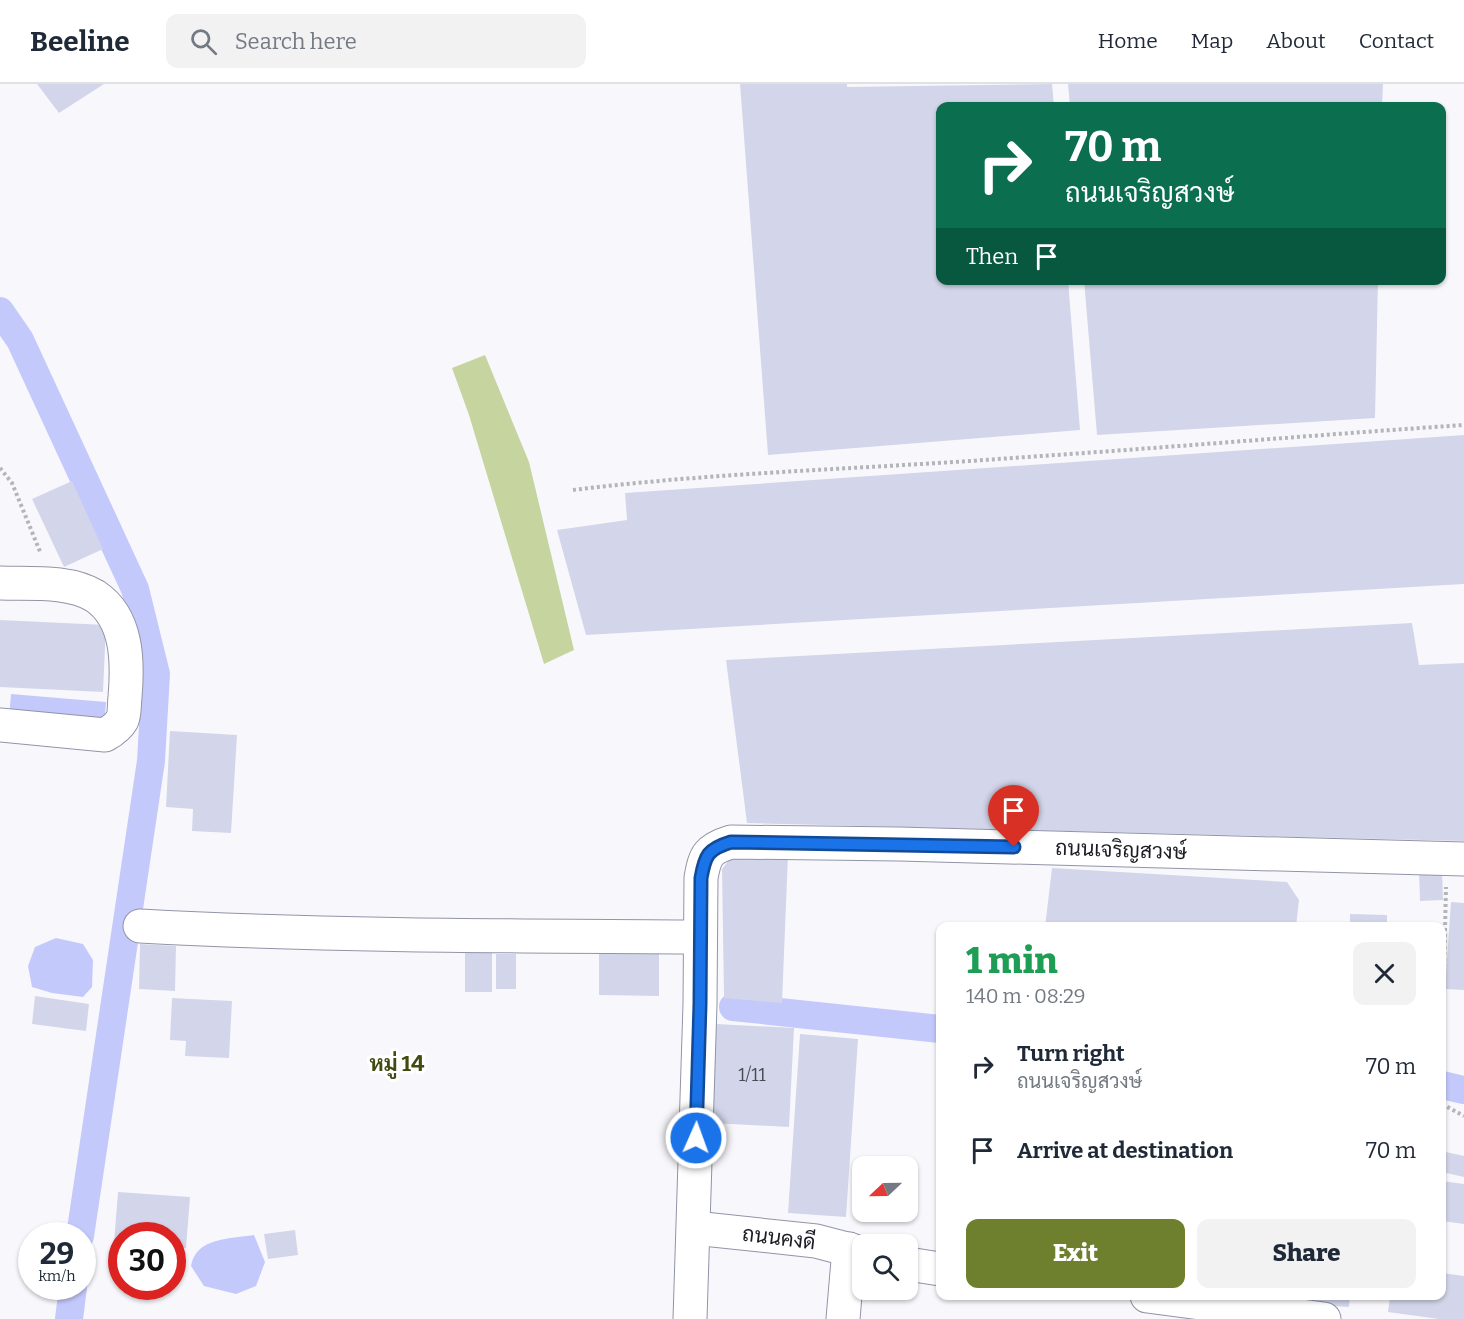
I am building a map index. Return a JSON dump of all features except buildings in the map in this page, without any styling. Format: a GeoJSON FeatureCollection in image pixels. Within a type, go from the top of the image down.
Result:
{"type":"FeatureCollection","features":[{"type":"Feature","properties":{"kind":"street"},"geometry":{"type":"LineString","coordinates":[[0,583],[54,585],[81,589],[97,597],[113,615],[124,641],[127,669],[123,718],[116,728],[105,735],[0,725]]}},
{"type":"Feature","properties":{"kind":"street","name":"ถนนเจริญสวงษ์"},"geometry":{"type":"LineString","coordinates":[[690,1319],[700,1004],[701,878],[704,861],[713,848],[731,842],[899,844],[1456,859]]}},
{"type":"Feature","properties":{"kind":"street"},"geometry":{"type":"LineString","coordinates":[[140,926],[206,930],[462,936],[699,937]]}},
{"type":"Feature","properties":{"kind":"street","name":"ถนนคงดี"},"geometry":{"type":"LineString","coordinates":[[694,1228],[816,1241],[852,1250]]}},
{"type":"Feature","properties":{"kind":"street"},"geometry":{"type":"LineString","coordinates":[[918,1266],[936,1268]]}},
{"type":"Feature","properties":{"kind":"street"},"geometry":{"type":"LineString","coordinates":[[843,1319],[852,1272]]}},
{"type":"Feature","properties":{"kind":"street"},"geometry":{"type":"LineString","coordinates":[[1178,1300],[1324,1319]]}},
{"type":"Feature","properties":{"kind":"path"},"geometry":{"type":"LineString","coordinates":[[573,490],[710,477],[1012,458],[1464,425]]}},
{"type":"Feature","properties":{"kind":"path"},"geometry":{"type":"LineString","coordinates":[[0,468],[12,483],[54,585]]}},
{"type":"Feature","properties":{"kind":"path"},"geometry":{"type":"LineString","coordinates":[[1446,1000],[1456,859]]}},
{"type":"Feature","properties":{"kind":"path"},"geometry":{"type":"LineString","coordinates":[[1446,1106],[1464,1116]]}},
{"type":"Feature","properties":{"kind":"green space"},"geometry":{"type":"Polygon","coordinates":[[[485,355],[529,462],[574,650],[544,664],[469,415],[452,368],[485,355]]]}},
{"type":"Feature","properties":{"kind":"water"},"geometry":{"type":"Polygon","coordinates":[[[11,694],[106,702],[104,728],[9,719],[11,694]]]}},
{"type":"Feature","properties":{"kind":"water"},"geometry":{"type":"Polygon","coordinates":[[[56,938],[83,944],[93,960],[92,987],[83,997],[52,993],[32,987],[28,966],[35,947],[56,938]]]}},
{"type":"Feature","properties":{"kind":"water"},"geometry":{"type":"Polygon","coordinates":[[[254,1235],[265,1262],[256,1286],[236,1294],[204,1286],[191,1266],[200,1249],[215,1241],[254,1235]]]}},
{"type":"Feature","properties":{"kind":"waterway"},"geometry":{"type":"LineString","coordinates":[[0,311],[20,340],[135,589],[156,674],[151,761],[82,1222]]}},
{"type":"Feature","properties":{"kind":"waterway"},"geometry":{"type":"LineString","coordinates":[[733,1007],[936,1029]]}},
{"type":"Feature","properties":{"kind":"waterway"},"geometry":{"type":"LineString","coordinates":[[1446,1086],[1464,1090]]}},
{"type":"Feature","properties":{"kind":"waterway"},"geometry":{"type":"LineString","coordinates":[[69,1319],[71,1300]]}},
{"type":"Feature","properties":{"kind":"district","name":"หมู่ 14"},"geometry":{"type":"Point","coordinates":[397,1063]}},
{"type":"Feature","properties":{"kind":"route"},"geometry":{"type":"LineString","coordinates":[[696,1138],[701,878],[704,861],[713,848],[731,842],[1014,847]]}}]}
